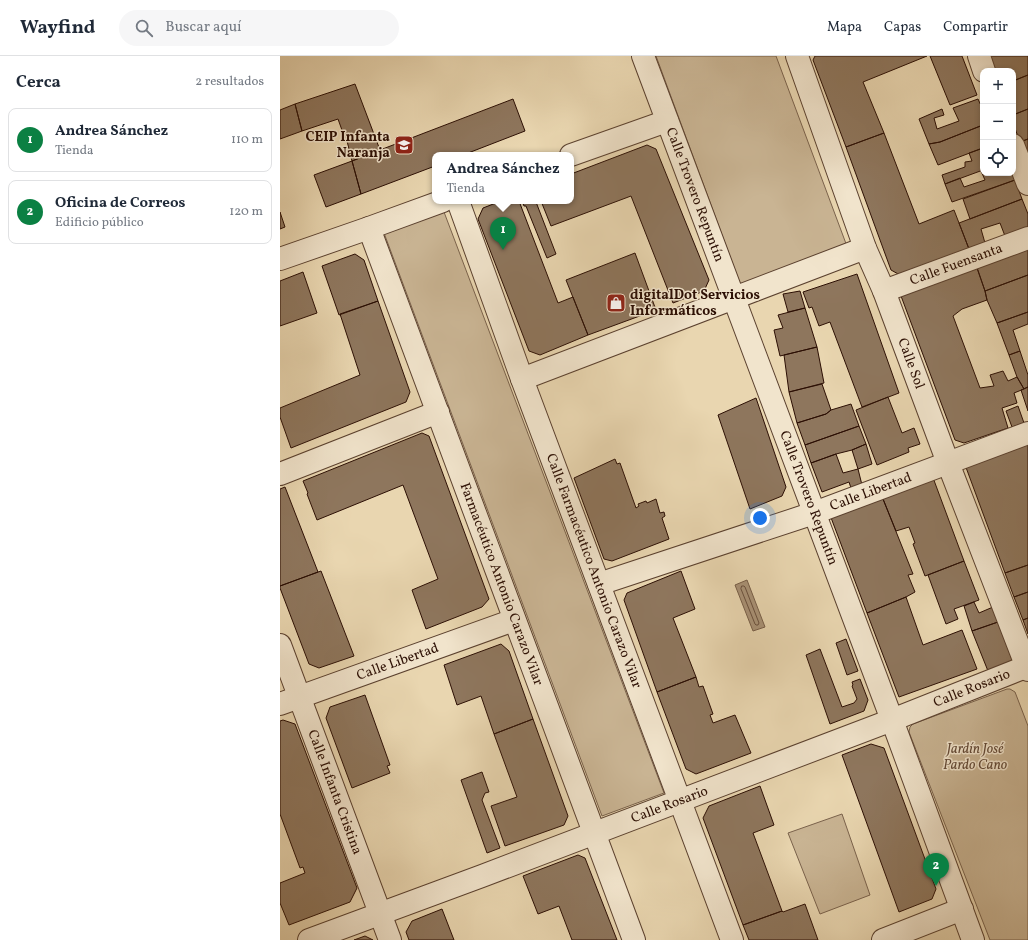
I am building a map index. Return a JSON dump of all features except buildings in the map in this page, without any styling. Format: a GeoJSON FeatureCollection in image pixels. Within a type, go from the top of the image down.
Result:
{"type":"FeatureCollection","features":[{"type":"Feature","properties":{"kind":"street","name":"Calle Trovero Repuntín"},"geometry":{"type":"LineString","coordinates":[[643,56],[973,940]]}},
{"type":"Feature","properties":{"kind":"street","name":"Calle Sol"},"geometry":{"type":"LineString","coordinates":[[797,56],[865,248],[884,291],[948,463],[1028,667]]}},
{"type":"Feature","properties":{"kind":"street"},"geometry":{"type":"LineString","coordinates":[[979,56],[983,68]]}},
{"type":"Feature","properties":{"kind":"street"},"geometry":{"type":"LineString","coordinates":[[574,154],[667,121]]}},
{"type":"Feature","properties":{"kind":"street"},"geometry":{"type":"LineString","coordinates":[[1016,153],[1028,184]]}},
{"type":"Feature","properties":{"kind":"street"},"geometry":{"type":"LineString","coordinates":[[280,259],[435,204]]}},
{"type":"Feature","properties":{"kind":"street","name":"Calle Farmacéutico Antonio Carazo Vilar"},"geometry":{"type":"LineString","coordinates":[[459,204],[522,379],[732,940]]}},
{"type":"Feature","properties":{"kind":"street","name":"Farmacéutico Antonio Carazo Vilar"},"geometry":{"type":"LineString","coordinates":[[369,228],[634,940]]}},
{"type":"Feature","properties":{"kind":"street","name":"Calle Fuensanta"},"geometry":{"type":"LineString","coordinates":[[884,291],[1028,238]]}},
{"type":"Feature","properties":{"kind":"street"},"geometry":{"type":"LineString","coordinates":[[522,379],[865,248]]}},
{"type":"Feature","properties":{"kind":"street"},"geometry":{"type":"LineString","coordinates":[[280,474],[438,412]]}},
{"type":"Feature","properties":{"kind":"street","name":"Calle Libertad"},"geometry":{"type":"LineString","coordinates":[[599,584],[814,513],[1028,433]]}},
{"type":"Feature","properties":{"kind":"street","name":"Calle Libertad"},"geometry":{"type":"LineString","coordinates":[[290,701],[514,620]]}},
{"type":"Feature","properties":{"kind":"street","name":"Calle Infanta Cristina"},"geometry":{"type":"LineString","coordinates":[[280,645],[290,701],[390,940]]}},
{"type":"Feature","properties":{"kind":"street","name":"Calle Rosario"},"geometry":{"type":"LineString","coordinates":[[309,940],[892,720],[1028,667]]}},
{"type":"Feature","properties":{"kind":"street"},"geometry":{"type":"LineString","coordinates":[[883,940],[962,909]]}},
{"type":"Feature","properties":{"kind":"green space"},"geometry":{"type":"Polygon","coordinates":[[[656,56],[776,56],[848,249],[742,289],[656,56]]]}},
{"type":"Feature","properties":{"kind":"green space"},"geometry":{"type":"Polygon","coordinates":[[[444,212],[664,793],[602,816],[384,233],[444,212]]]}},
{"type":"Feature","properties":{"kind":"green space","name":"Jardín José Pardo Cano"},"geometry":{"type":"Polygon","coordinates":[[[1007,689],[1015,692],[1028,726],[1028,940],[990,940],[909,732],[910,727],[913,724],[1007,689]]]}},
{"type":"Feature","properties":{"kind":"green space"},"geometry":{"type":"Polygon","coordinates":[[[842,814],[870,895],[820,914],[788,833],[842,814]]]}},
{"type":"Feature","properties":{"kind":"water"},"geometry":{"type":"Polygon","coordinates":[[[747,580],[765,627],[753,631],[735,585],[747,580]]]}},
{"type":"Feature","properties":{"kind":"place","name":"CEIP Infanta Naranja"},"geometry":{"type":"Point","coordinates":[404,145]}},
{"type":"Feature","properties":{"kind":"place","name":"Andrea Sánchez"},"geometry":{"type":"Point","coordinates":[503,250]}},
{"type":"Feature","properties":{"kind":"place","name":"digitalDot Servicios Informáticos"},"geometry":{"type":"Point","coordinates":[616,303]}},
{"type":"Feature","properties":{"kind":"place","name":"Oficina de Correos"},"geometry":{"type":"Point","coordinates":[936,886]}}]}
